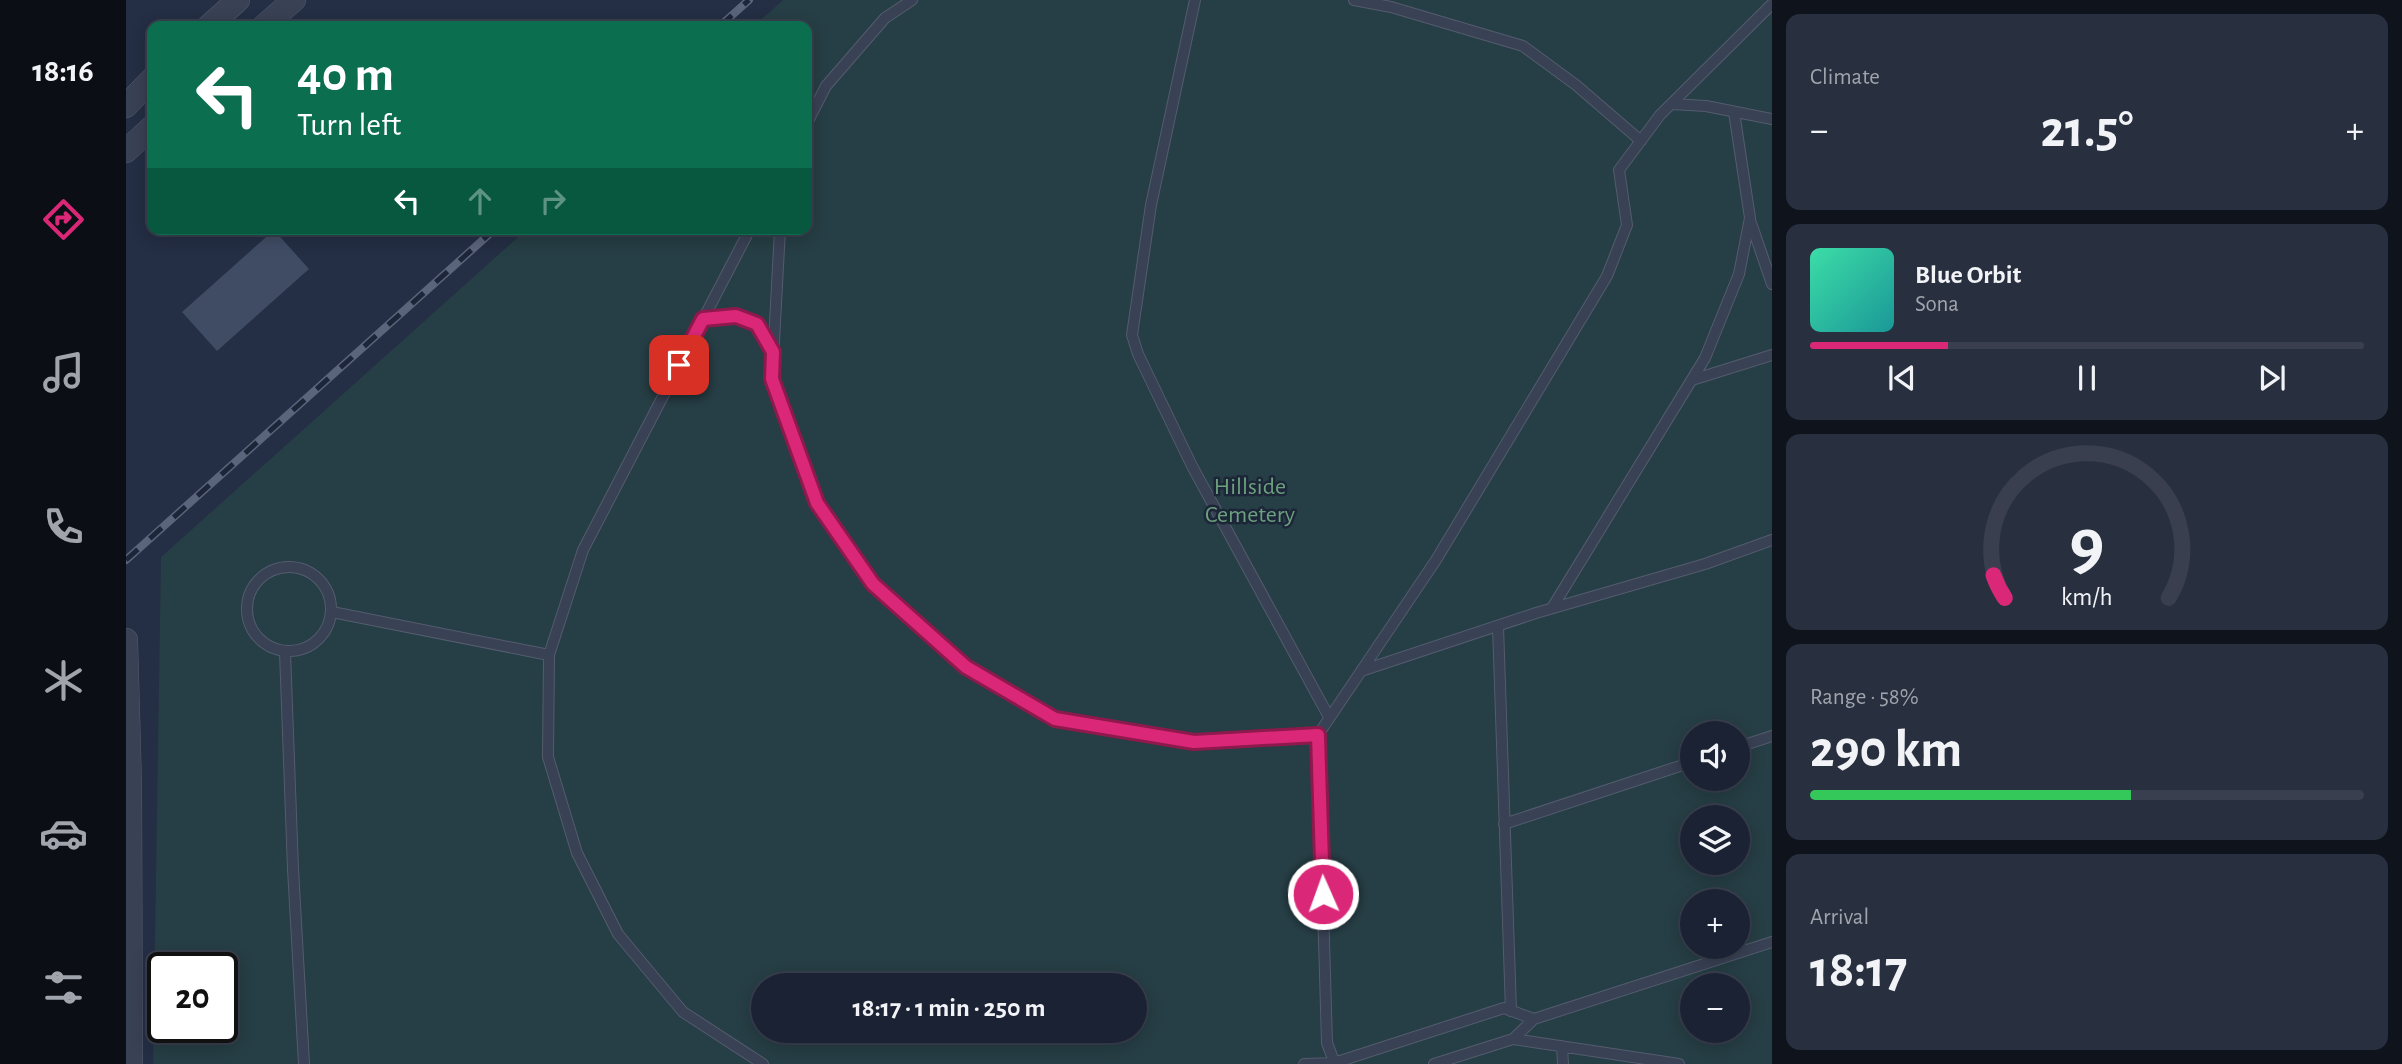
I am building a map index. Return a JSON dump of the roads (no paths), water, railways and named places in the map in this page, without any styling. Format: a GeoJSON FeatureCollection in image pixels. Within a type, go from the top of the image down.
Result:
{"type":"FeatureCollection","features":[{"type":"Feature","properties":{"kind":"street"},"geometry":{"type":"LineString","coordinates":[[215,21],[238,0]]}},
{"type":"Feature","properties":{"kind":"street"},"geometry":{"type":"LineString","coordinates":[[270,21],[294,0]]}},
{"type":"Feature","properties":{"kind":"street"},"geometry":{"type":"LineString","coordinates":[[126,106],[147,84]]}},
{"type":"Feature","properties":{"kind":"street"},"geometry":{"type":"LineString","coordinates":[[126,151],[147,132]]}},
{"type":"Feature","properties":{"kind":"street"},"geometry":{"type":"LineString","coordinates":[[126,640],[130,785],[131,1064]]}},
{"type":"Feature","properties":{"kind":"lane"},"geometry":{"type":"LineString","coordinates":[[812,113],[826,86],[885,18],[912,0]]}},
{"type":"Feature","properties":{"kind":"lane"},"geometry":{"type":"LineString","coordinates":[[1195,0],[1151,205],[1132,335],[1138,354],[1192,466],[1329,717]]}},
{"type":"Feature","properties":{"kind":"lane"},"geometry":{"type":"LineString","coordinates":[[1354,0],[1391,6],[1523,46],[1576,85],[1641,141]]}},
{"type":"Feature","properties":{"kind":"lane"},"geometry":{"type":"LineString","coordinates":[[1334,1063],[1327,1043],[1318,735],[1436,560],[1607,276],[1627,225],[1619,170],[1671,104],[1772,4]]}},
{"type":"Feature","properties":{"kind":"lane"},"geometry":{"type":"LineString","coordinates":[[1671,104],[1706,106],[1772,119]]}},
{"type":"Feature","properties":{"kind":"lane"},"geometry":{"type":"LineString","coordinates":[[1734,112],[1749,218],[1772,284]]}},
{"type":"Feature","properties":{"kind":"lane"},"geometry":{"type":"LineString","coordinates":[[1552,608],[1705,358],[1739,274],[1749,218]]}},
{"type":"Feature","properties":{"kind":"lane"},"geometry":{"type":"LineString","coordinates":[[747,235],[583,550],[549,655],[548,757],[577,853],[618,934],[683,1012],[763,1064]]}},
{"type":"Feature","properties":{"kind":"lane"},"geometry":{"type":"LineString","coordinates":[[780,235],[772,379],[817,503],[873,584],[966,667],[1055,719],[1194,742],[1318,735]]}},
{"type":"Feature","properties":{"kind":"lane"},"geometry":{"type":"LineString","coordinates":[[703,319],[736,316],[757,324],[773,352]]}},
{"type":"Feature","properties":{"kind":"lane"},"geometry":{"type":"LineString","coordinates":[[1692,380],[1772,355]]}},
{"type":"Feature","properties":{"kind":"lane"},"geometry":{"type":"LineString","coordinates":[[1361,671],[1552,608],[1705,564],[1772,540]]}},
{"type":"Feature","properties":{"kind":"lane"},"geometry":{"type":"LineString","coordinates":[[288,567],[315,575],[325,585],[332,612],[322,637],[299,651],[285,652],[271,648],[260,640],[251,628],[247,615],[253,588],[262,577],[274,570],[288,567]]}},
{"type":"Feature","properties":{"kind":"lane"},"geometry":{"type":"LineString","coordinates":[[332,612],[549,655]]}},
{"type":"Feature","properties":{"kind":"lane"},"geometry":{"type":"LineString","coordinates":[[1497,626],[1511,1010]]}},
{"type":"Feature","properties":{"kind":"lane"},"geometry":{"type":"LineString","coordinates":[[285,652],[304,1064]]}},
{"type":"Feature","properties":{"kind":"lane"},"geometry":{"type":"LineString","coordinates":[[1750,743],[1772,736]]}},
{"type":"Feature","properties":{"kind":"lane"},"geometry":{"type":"LineString","coordinates":[[1504,824],[1680,766]]}},
{"type":"Feature","properties":{"kind":"lane"},"geometry":{"type":"LineString","coordinates":[[1513,1039],[1534,1019],[1772,942]]}},
{"type":"Feature","properties":{"kind":"lane"},"geometry":{"type":"LineString","coordinates":[[1304,1064],[1334,1063],[1504,1008],[1534,1019]]}},
{"type":"Feature","properties":{"kind":"lane"},"geometry":{"type":"LineString","coordinates":[[1434,1064],[1513,1039],[1679,1064]]}},
{"type":"Feature","properties":{"kind":"lane"},"geometry":{"type":"LineString","coordinates":[[1562,1046],[1563,1064]]}},
{"type":"Feature","properties":{"kind":"railway"},"geometry":{"type":"LineString","coordinates":[[726,21],[749,0]]}},
{"type":"Feature","properties":{"kind":"railway"},"geometry":{"type":"LineString","coordinates":[[126,560],[488,235]]}},
{"type":"Feature","properties":{"kind":"park label","name":"Hillside Cemetery"},"geometry":{"type":"Point","coordinates":[1250,500]}}]}
